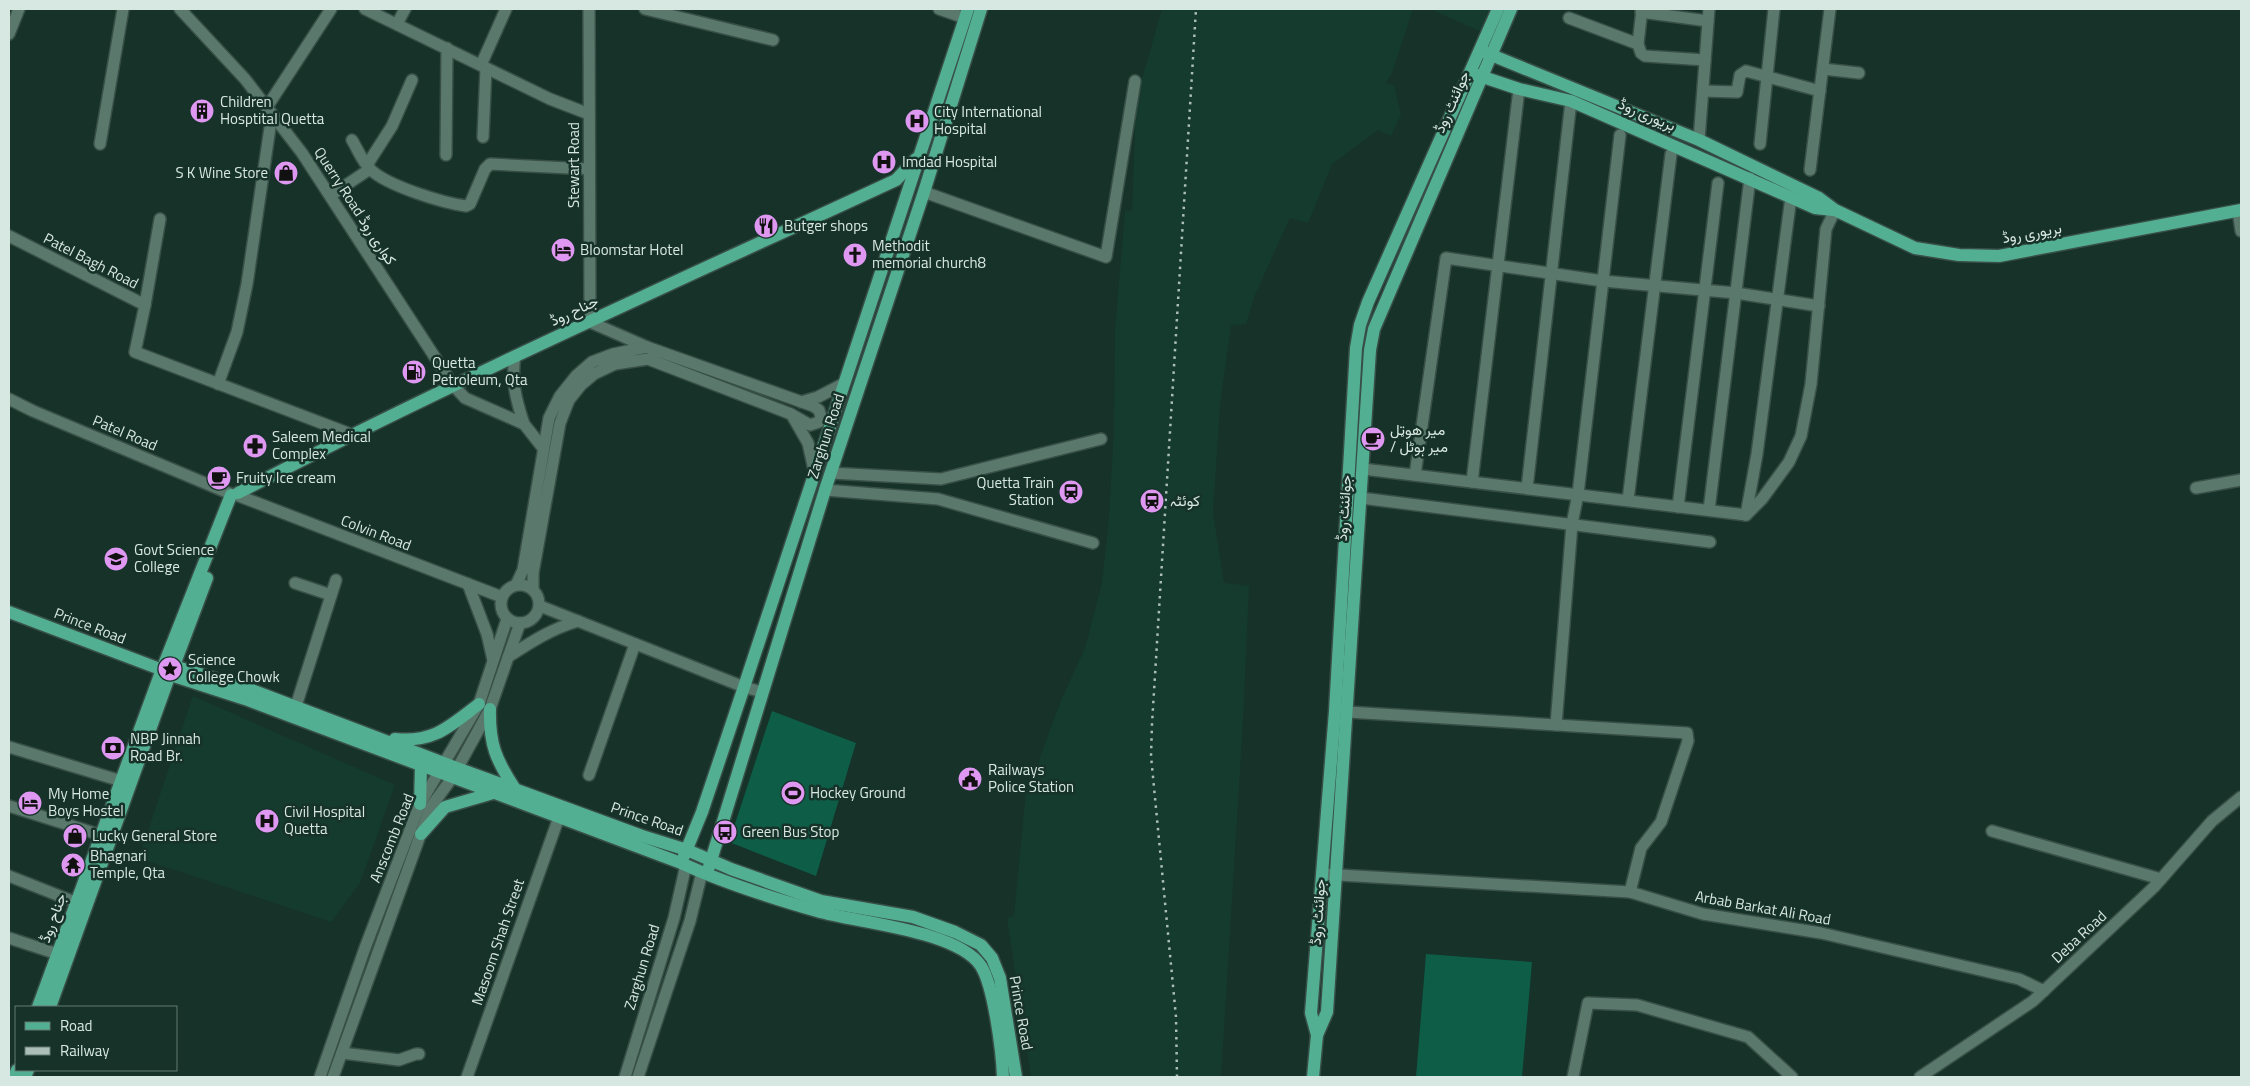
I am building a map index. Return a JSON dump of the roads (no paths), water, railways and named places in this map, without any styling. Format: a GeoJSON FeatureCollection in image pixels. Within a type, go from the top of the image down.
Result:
{"type":"FeatureCollection","features":[{"type":"Feature","properties":{"kind":"main road","name":"Zarghun Road"},"geometry":{"type":"LineString","coordinates":[[704,873],[711,861],[825,490],[924,192],[981,9]]}},
{"type":"Feature","properties":{"kind":"main road","name":"جوائنٹ روڈ"},"geometry":{"type":"LineString","coordinates":[[1317,1035],[1327,1012],[1338,875],[1370,350],[1374,328],[1485,52],[1498,9]]}},
{"type":"Feature","properties":{"kind":"main road","name":"جوائنٹ روڈ"},"geometry":{"type":"LineString","coordinates":[[1485,52],[1511,9]]}},
{"type":"Feature","properties":{"kind":"main road","name":"Zarghun Road"},"geometry":{"type":"LineString","coordinates":[[683,864],[744,687],[966,13]]}},
{"type":"Feature","properties":{"kind":"main road","name":"بریوری روڈ"},"geometry":{"type":"LineString","coordinates":[[1485,52],[1699,140],[1819,198],[1835,210],[1915,248],[1959,255],[1999,256],[2240,210]]}},
{"type":"Feature","properties":{"kind":"main road","name":"جوائنٹ روڈ"},"geometry":{"type":"LineString","coordinates":[[1314,1074],[1317,1035],[1312,1013],[1335,711],[1354,364],[1358,333],[1368,302],[1476,74]]}},
{"type":"Feature","properties":{"kind":"main road","name":"بریوری روڈ"},"geometry":{"type":"LineString","coordinates":[[1476,74],[1519,88],[1571,100],[1816,208],[1835,210]]}},
{"type":"Feature","properties":{"kind":"main road","name":"جناح روڈ"},"geometry":{"type":"LineString","coordinates":[[38,1006],[62,955],[235,495],[453,385],[896,180],[919,156]]}},
{"type":"Feature","properties":{"kind":"main road","name":"Prince Road"},"geometry":{"type":"LineString","coordinates":[[9,612],[169,670],[421,766],[442,768]]}},
{"type":"Feature","properties":{"kind":"main road","name":"Prince Road"},"geometry":{"type":"LineString","coordinates":[[169,670],[249,689],[296,706],[380,738],[493,793],[704,873],[819,912],[910,930],[947,943],[970,955],[980,966],[988,982],[1001,1046],[1012,1076]]}},
{"type":"Feature","properties":{"kind":"main road"},"geometry":{"type":"LineString","coordinates":[[380,738],[412,741],[428,737],[442,732],[484,706],[492,748],[500,767],[515,789]]}},
{"type":"Feature","properties":{"kind":"main road"},"geometry":{"type":"LineString","coordinates":[[420,804],[421,766]]}},
{"type":"Feature","properties":{"kind":"main road","name":"Prince Road"},"geometry":{"type":"LineString","coordinates":[[454,773],[515,789],[642,836],[687,850],[711,861],[821,901],[913,917],[955,932],[981,945],[992,958],[1000,978],[1012,1076]]}},
{"type":"Feature","properties":{"kind":"main road"},"geometry":{"type":"LineString","coordinates":[[421,834],[445,807],[493,793]]}},
{"type":"Feature","properties":{"kind":"main road","name":"جناح روڈ"},"geometry":{"type":"LineString","coordinates":[[50,1006],[62,955]]}},
{"type":"Feature","properties":{"kind":"street"},"geometry":{"type":"LineString","coordinates":[[9,34],[20,9]]}},
{"type":"Feature","properties":{"kind":"street"},"geometry":{"type":"LineString","coordinates":[[100,144],[123,9]]}},
{"type":"Feature","properties":{"kind":"street","name":"Querry Road کواری روڈ"},"geometry":{"type":"LineString","coordinates":[[180,9],[245,79],[331,195],[453,385],[465,398],[524,424]]}},
{"type":"Feature","properties":{"kind":"street"},"geometry":{"type":"LineString","coordinates":[[218,384],[237,332],[247,284],[270,111],[331,9]]}},
{"type":"Feature","properties":{"kind":"street"},"geometry":{"type":"LineString","coordinates":[[365,9],[385,13],[398,24],[550,100],[589,114]]}},
{"type":"Feature","properties":{"kind":"street"},"geometry":{"type":"LineString","coordinates":[[398,24],[404,9]]}},
{"type":"Feature","properties":{"kind":"street"},"geometry":{"type":"LineString","coordinates":[[483,137],[484,66],[506,9]]}},
{"type":"Feature","properties":{"kind":"street","name":"Stewart Road"},"geometry":{"type":"LineString","coordinates":[[589,9],[590,322]]}},
{"type":"Feature","properties":{"kind":"street"},"geometry":{"type":"LineString","coordinates":[[645,9],[774,40]]}},
{"type":"Feature","properties":{"kind":"street"},"geometry":{"type":"LineString","coordinates":[[939,9],[966,13]]}},
{"type":"Feature","properties":{"kind":"street"},"geometry":{"type":"LineString","coordinates":[[1699,140],[1709,9]]}},
{"type":"Feature","properties":{"kind":"street"},"geometry":{"type":"LineString","coordinates":[[1760,144],[1774,9]]}},
{"type":"Feature","properties":{"kind":"street"},"geometry":{"type":"LineString","coordinates":[[1810,170],[1830,9]]}},
{"type":"Feature","properties":{"kind":"street"},"geometry":{"type":"LineString","coordinates":[[1705,60],[1645,56],[1641,53],[1638,44],[1641,10],[1708,21]]}},
{"type":"Feature","properties":{"kind":"street"},"geometry":{"type":"LineString","coordinates":[[1569,18],[1638,44]]}},
{"type":"Feature","properties":{"kind":"street"},"geometry":{"type":"LineString","coordinates":[[446,155],[447,48]]}},
{"type":"Feature","properties":{"kind":"street"},"geometry":{"type":"LineString","coordinates":[[1823,69],[1859,73]]}},
{"type":"Feature","properties":{"kind":"street"},"geometry":{"type":"LineString","coordinates":[[1703,91],[1737,92],[1740,75],[1746,71],[1820,91]]}},
{"type":"Feature","properties":{"kind":"street"},"geometry":{"type":"LineString","coordinates":[[331,195],[368,167],[392,126],[412,80]]}},
{"type":"Feature","properties":{"kind":"street"},"geometry":{"type":"LineString","coordinates":[[924,192],[1106,257],[1135,81]]}},
{"type":"Feature","properties":{"kind":"street"},"geometry":{"type":"LineString","coordinates":[[1472,482],[1519,88]]}},
{"type":"Feature","properties":{"kind":"street"},"geometry":{"type":"LineString","coordinates":[[1527,488],[1571,100]]}},
{"type":"Feature","properties":{"kind":"street"},"geometry":{"type":"LineString","coordinates":[[1556,725],[1572,524],[1578,494],[1620,135]]}},
{"type":"Feature","properties":{"kind":"street"},"geometry":{"type":"LineString","coordinates":[[352,140],[368,167],[376,174],[412,192],[466,206],[470,204],[484,169],[490,164],[589,169]]}},
{"type":"Feature","properties":{"kind":"street"},"geometry":{"type":"LineString","coordinates":[[1628,500],[1671,154]]}},
{"type":"Feature","properties":{"kind":"street"},"geometry":{"type":"LineString","coordinates":[[1709,510],[1750,178]]}},
{"type":"Feature","properties":{"kind":"street"},"geometry":{"type":"LineString","coordinates":[[1678,506],[1718,183]]}},
{"type":"Feature","properties":{"kind":"street"},"geometry":{"type":"LineString","coordinates":[[1746,515],[1757,454],[1791,197]]}},
{"type":"Feature","properties":{"kind":"street"},"geometry":{"type":"LineString","coordinates":[[1746,515],[1762,499],[1789,462],[1802,436],[1811,384],[1826,229],[1835,210]]}},
{"type":"Feature","properties":{"kind":"street"},"geometry":{"type":"LineString","coordinates":[[2240,210],[2241,231]]}},
{"type":"Feature","properties":{"kind":"street"},"geometry":{"type":"LineString","coordinates":[[145,305],[160,220]]}},
{"type":"Feature","properties":{"kind":"street","name":"Patel Bagh Road"},"geometry":{"type":"LineString","coordinates":[[9,236],[145,305],[130,355],[218,384],[354,435]]}},
{"type":"Feature","properties":{"kind":"street"},"geometry":{"type":"LineString","coordinates":[[1415,475],[1446,258],[1603,281],[1736,293],[1819,306]]}},
{"type":"Feature","properties":{"kind":"street"},"geometry":{"type":"LineString","coordinates":[[533,590],[533,573],[560,423],[569,400],[581,385],[594,374],[615,364],[648,359],[792,414],[810,425],[819,422],[821,417],[820,410],[801,402],[647,347],[590,322]]}},
{"type":"Feature","properties":{"kind":"street"},"geometry":{"type":"LineString","coordinates":[[516,585],[522,570],[549,418],[560,396],[576,376],[592,362],[613,354],[647,347]]}},
{"type":"Feature","properties":{"kind":"street"},"geometry":{"type":"LineString","coordinates":[[515,356],[513,372],[514,390],[524,424],[543,448]]}},
{"type":"Feature","properties":{"kind":"street"},"geometry":{"type":"LineString","coordinates":[[801,402],[818,397],[843,384]]}},
{"type":"Feature","properties":{"kind":"street","name":"Patel Road"},"geometry":{"type":"LineString","coordinates":[[9,399],[33,411],[235,495]]}},
{"type":"Feature","properties":{"kind":"street"},"geometry":{"type":"LineString","coordinates":[[792,414],[808,443],[814,470]]}},
{"type":"Feature","properties":{"kind":"street"},"geometry":{"type":"LineString","coordinates":[[831,473],[941,479],[1102,439]]}},
{"type":"Feature","properties":{"kind":"street"},"geometry":{"type":"LineString","coordinates":[[1363,469],[1746,515]]}},
{"type":"Feature","properties":{"kind":"street"},"geometry":{"type":"LineString","coordinates":[[2196,488],[2241,480]]}},
{"type":"Feature","properties":{"kind":"street"},"geometry":{"type":"LineString","coordinates":[[825,490],[938,499],[1093,543]]}},
{"type":"Feature","properties":{"kind":"street","name":"Colvin Road"},"geometry":{"type":"LineString","coordinates":[[235,495],[502,597]]}},
{"type":"Feature","properties":{"kind":"street"},"geometry":{"type":"LineString","coordinates":[[1361,498],[1710,542]]}},
{"type":"Feature","properties":{"kind":"street"},"geometry":{"type":"LineString","coordinates":[[296,706],[336,580]]}},
{"type":"Feature","properties":{"kind":"street"},"geometry":{"type":"LineString","coordinates":[[295,583],[331,595]]}},
{"type":"Feature","properties":{"kind":"street"},"geometry":{"type":"LineString","coordinates":[[468,584],[487,634],[493,660]]}},
{"type":"Feature","properties":{"kind":"street"},"geometry":{"type":"LineString","coordinates":[[516,585],[525,585],[533,590],[539,597],[540,606],[533,618],[520,624],[507,618],[502,611],[502,597],[507,590],[516,585]]}},
{"type":"Feature","properties":{"kind":"street"},"geometry":{"type":"LineString","coordinates":[[540,606],[744,687],[762,692]]}},
{"type":"Feature","properties":{"kind":"street","name":"Anscomb Road"},"geometry":{"type":"LineString","coordinates":[[320,1077],[365,948],[420,804],[484,706],[493,660],[507,618]]}},
{"type":"Feature","properties":{"kind":"street"},"geometry":{"type":"LineString","coordinates":[[508,658],[556,628],[578,621]]}},
{"type":"Feature","properties":{"kind":"street","name":"Anscomb Road"},"geometry":{"type":"LineString","coordinates":[[333,1077],[430,808],[454,773],[508,658],[520,624]]}},
{"type":"Feature","properties":{"kind":"street"},"geometry":{"type":"LineString","coordinates":[[589,775],[636,644]]}},
{"type":"Feature","properties":{"kind":"street"},"geometry":{"type":"LineString","coordinates":[[1348,712],[1687,732],[1688,741],[1661,822],[1641,848],[1630,892]]}},
{"type":"Feature","properties":{"kind":"street"},"geometry":{"type":"LineString","coordinates":[[9,747],[126,783]]}},
{"type":"Feature","properties":{"kind":"street","name":"Deba Road"},"geometry":{"type":"LineString","coordinates":[[1920,1077],[2033,1001],[2161,879],[2212,821],[2241,797]]}},
{"type":"Feature","properties":{"kind":"street"},"geometry":{"type":"LineString","coordinates":[[9,806],[107,837]]}},
{"type":"Feature","properties":{"kind":"street","name":"Masoom Shah Street"},"geometry":{"type":"LineString","coordinates":[[466,1077],[559,817]]}},
{"type":"Feature","properties":{"kind":"street"},"geometry":{"type":"LineString","coordinates":[[1992,831],[2161,879]]}},
{"type":"Feature","properties":{"kind":"street","name":"Zarghun Road"},"geometry":{"type":"LineString","coordinates":[[625,1077],[674,918],[683,864]]}},
{"type":"Feature","properties":{"kind":"street","name":"Zarghun Road"},"geometry":{"type":"LineString","coordinates":[[638,1077],[690,922],[704,873]]}},
{"type":"Feature","properties":{"kind":"street","name":"Arbab Barkat Ali Road"},"geometry":{"type":"LineString","coordinates":[[1322,874],[1630,892],[1703,914],[1821,933],[2019,978],[2044,991]]}},
{"type":"Feature","properties":{"kind":"street"},"geometry":{"type":"LineString","coordinates":[[9,876],[81,905]]}},
{"type":"Feature","properties":{"kind":"street"},"geometry":{"type":"LineString","coordinates":[[9,938],[62,955]]}},
{"type":"Feature","properties":{"kind":"street"},"geometry":{"type":"LineString","coordinates":[[1573,1077],[1588,1003],[1637,1005],[1748,1038],[1792,1077]]}},
{"type":"Feature","properties":{"kind":"street"},"geometry":{"type":"LineString","coordinates":[[342,1053],[400,1060],[420,1054]]}},
{"type":"Feature","properties":{"kind":"railway"},"geometry":{"type":"LineString","coordinates":[[1177,1077],[1176,1017],[1151,756],[1196,9]]}},
{"type":"Feature","properties":{"kind":"place","name":"Children Hosptital Quetta"},"geometry":{"type":"Point","coordinates":[202,111]}},
{"type":"Feature","properties":{"kind":"place","name":"City International Hospital"},"geometry":{"type":"Point","coordinates":[917,121]}},
{"type":"Feature","properties":{"kind":"place","name":"Imdad Hospital"},"geometry":{"type":"Point","coordinates":[884,162]}},
{"type":"Feature","properties":{"kind":"place","name":"S K Wine Store"},"geometry":{"type":"Point","coordinates":[286,173]}},
{"type":"Feature","properties":{"kind":"place","name":"Butger shops"},"geometry":{"type":"Point","coordinates":[766,226]}},
{"type":"Feature","properties":{"kind":"place","name":"Bloomstar Hotel"},"geometry":{"type":"Point","coordinates":[563,250]}},
{"type":"Feature","properties":{"kind":"place","name":"Methodit memorial church8"},"geometry":{"type":"Point","coordinates":[855,255]}},
{"type":"Feature","properties":{"kind":"place","name":"Quetta Petroleum, Qta"},"geometry":{"type":"Point","coordinates":[414,372]}},
{"type":"Feature","properties":{"kind":"place","name":"میر هوټل / میر ہوٹل"},"geometry":{"type":"Point","coordinates":[1373,439]}},
{"type":"Feature","properties":{"kind":"place","name":"Saleem Medical Complex"},"geometry":{"type":"Point","coordinates":[255,446]}},
{"type":"Feature","properties":{"kind":"place","name":"Fruity Ice cream"},"geometry":{"type":"Point","coordinates":[219,478]}},
{"type":"Feature","properties":{"kind":"place","name":"Quetta Train Station"},"geometry":{"type":"Point","coordinates":[1071,492]}},
{"type":"Feature","properties":{"kind":"place","name":"کوئٹہ"},"geometry":{"type":"Point","coordinates":[1152,501]}},
{"type":"Feature","properties":{"kind":"place","name":"Govt Science College"},"geometry":{"type":"Point","coordinates":[116,559]}},
{"type":"Feature","properties":{"kind":"place","name":"Science College Chowk"},"geometry":{"type":"Point","coordinates":[170,669]}},
{"type":"Feature","properties":{"kind":"place","name":"NBP Jinnah Road Br."},"geometry":{"type":"Point","coordinates":[113,748]}},
{"type":"Feature","properties":{"kind":"place","name":"Railways Police Station"},"geometry":{"type":"Point","coordinates":[970,779]}},
{"type":"Feature","properties":{"kind":"place","name":"Hockey Ground"},"geometry":{"type":"Point","coordinates":[793,793]}},
{"type":"Feature","properties":{"kind":"place","name":"My Home Boys Hostel"},"geometry":{"type":"Point","coordinates":[30,803]}},
{"type":"Feature","properties":{"kind":"place","name":"Civil Hospital Quetta"},"geometry":{"type":"Point","coordinates":[267,821]}},
{"type":"Feature","properties":{"kind":"place","name":"Green Bus Stop"},"geometry":{"type":"Point","coordinates":[725,832]}},
{"type":"Feature","properties":{"kind":"place","name":"Lucky General Store"},"geometry":{"type":"Point","coordinates":[75,836]}},
{"type":"Feature","properties":{"kind":"place","name":"Bhagnari Temple, Qta"},"geometry":{"type":"Point","coordinates":[73,865]}}]}
